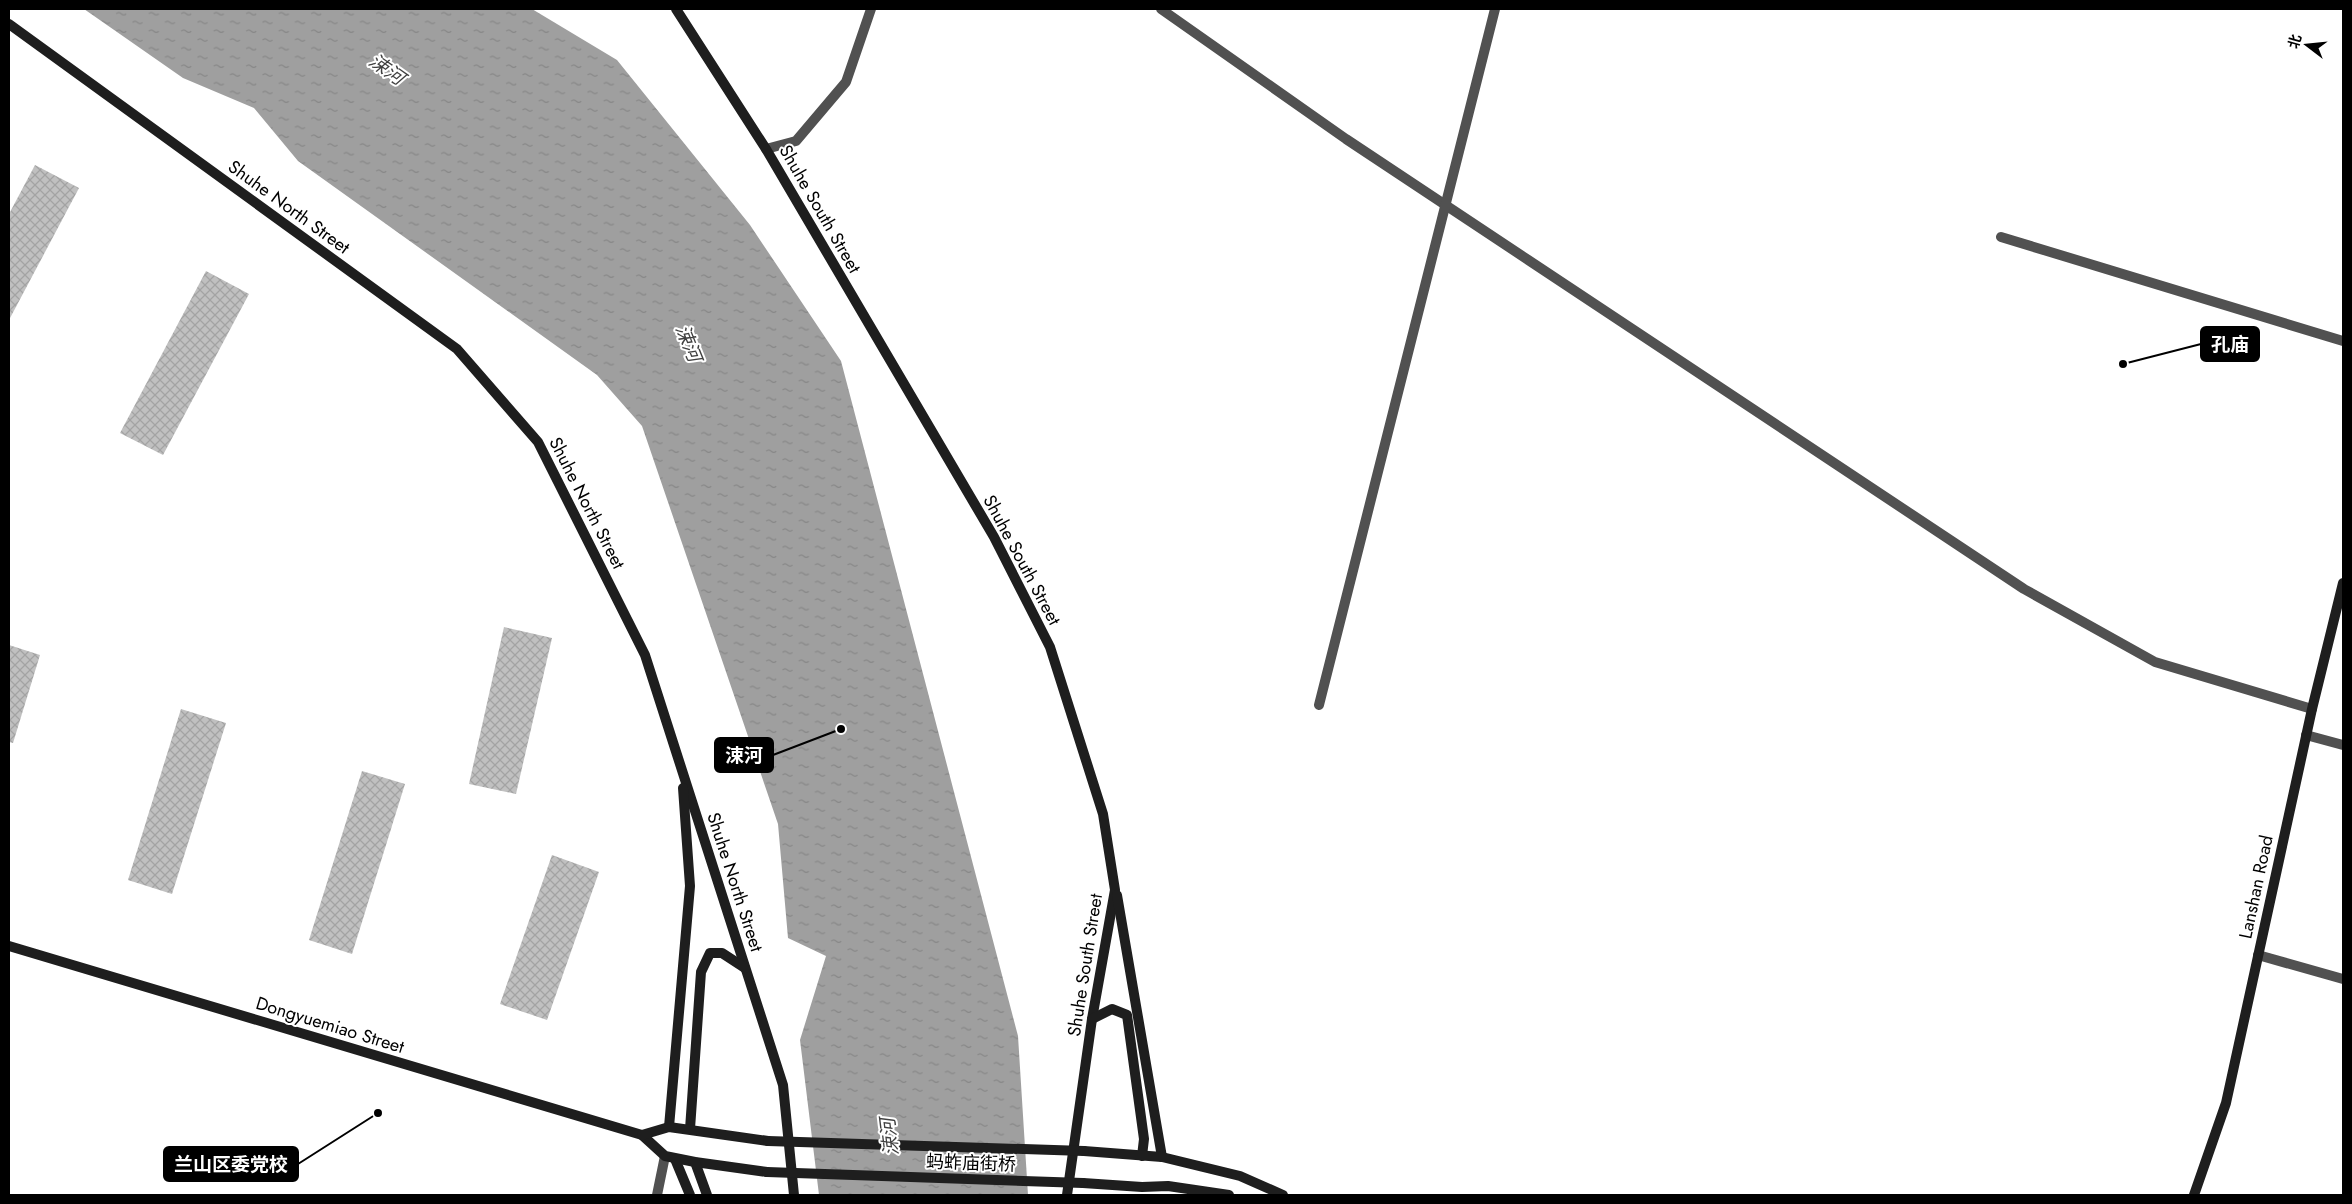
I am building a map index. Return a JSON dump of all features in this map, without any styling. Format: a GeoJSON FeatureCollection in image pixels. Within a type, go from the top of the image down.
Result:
{"type":"FeatureCollection","features":[{"type":"Feature","properties":{"kind":"main road","name":"Shuhe South Street"},"geometry":{"type":"LineString","coordinates":[[676,9],[766,149],[994,536],[1050,647],[1104,814],[1115,890],[1092,1019],[1067,1195]]}},
{"type":"Feature","properties":{"kind":"main road","name":"Shuhe North Street"},"geometry":{"type":"LineString","coordinates":[[10,28],[457,349],[538,442],[645,655],[783,1085],[794,1195]]}},
{"type":"Feature","properties":{"kind":"main road","name":"Lanshan Road"},"geometry":{"type":"LineString","coordinates":[[2194,1195],[2226,1103],[2306,735],[2343,583]]}},
{"type":"Feature","properties":{"kind":"main road"},"geometry":{"type":"LineString","coordinates":[[669,1127],[690,886],[682,772]]}},
{"type":"Feature","properties":{"kind":"main road"},"geometry":{"type":"LineString","coordinates":[[1104,814],[1162,1158]]}},
{"type":"Feature","properties":{"kind":"main road","name":"Dongyuemiao Street"},"geometry":{"type":"LineString","coordinates":[[9,946],[642,1135],[665,1156],[675,1159],[767,1172]]}},
{"type":"Feature","properties":{"kind":"main road"},"geometry":{"type":"LineString","coordinates":[[690,1129],[701,972],[710,953],[722,953],[745,968]]}},
{"type":"Feature","properties":{"kind":"main road"},"geometry":{"type":"LineString","coordinates":[[1092,1019],[1112,1009],[1127,1015],[1144,1139],[1142,1156]]}},
{"type":"Feature","properties":{"kind":"main road"},"geometry":{"type":"LineString","coordinates":[[642,1135],[669,1127],[768,1141],[1084,1151],[1142,1156],[1162,1158],[1240,1176],[1283,1195]]}},
{"type":"Feature","properties":{"kind":"main road"},"geometry":{"type":"LineString","coordinates":[[675,1159],[690,1195]]}},
{"type":"Feature","properties":{"kind":"main road"},"geometry":{"type":"LineString","coordinates":[[695,1162],[707,1195]]}},
{"type":"Feature","properties":{"kind":"main road","name":"蚂蚱庙街桥"},"geometry":{"type":"LineString","coordinates":[[767,1172],[1083,1183],[1142,1191]]}},
{"type":"Feature","properties":{"kind":"main road"},"geometry":{"type":"LineString","coordinates":[[1142,1191],[1229,1195]]}},
{"type":"Feature","properties":{"kind":"street"},"geometry":{"type":"LineString","coordinates":[[766,149],[796,141],[846,82],[871,9]]}},
{"type":"Feature","properties":{"kind":"street"},"geometry":{"type":"LineString","coordinates":[[1161,9],[1346,139],[2024,589],[2155,662],[2312,709]]}},
{"type":"Feature","properties":{"kind":"street"},"geometry":{"type":"LineString","coordinates":[[1319,705],[1495,9]]}},
{"type":"Feature","properties":{"kind":"street"},"geometry":{"type":"LineString","coordinates":[[2001,237],[2343,340]]}},
{"type":"Feature","properties":{"kind":"street"},"geometry":{"type":"LineString","coordinates":[[2306,735],[2343,744]]}},
{"type":"Feature","properties":{"kind":"street"},"geometry":{"type":"LineString","coordinates":[[2258,955],[2343,979]]}},
{"type":"Feature","properties":{"kind":"street"},"geometry":{"type":"LineString","coordinates":[[657,1195],[665,1156]]}},
{"type":"Feature","properties":{"kind":"water"},"geometry":{"type":"Polygon","coordinates":[[[84,9],[532,9],[617,60],[750,225],[841,361],[1018,1036],[1028,1195],[819,1195],[800,1040],[826,956],[788,938],[778,824],[642,426],[597,375],[298,161],[254,108],[183,78],[84,9]]]}},
{"type":"Feature","properties":{"kind":"building"},"geometry":{"type":"Polygon","coordinates":[[[35,165],[79,188],[9,320],[9,214],[35,165]]]}},
{"type":"Feature","properties":{"kind":"building"},"geometry":{"type":"Polygon","coordinates":[[[206,271],[249,294],[163,455],[120,433],[206,271]]]}},
{"type":"Feature","properties":{"kind":"building"},"geometry":{"type":"Polygon","coordinates":[[[504,627],[552,638],[516,794],[469,784],[504,627]]]}},
{"type":"Feature","properties":{"kind":"building"},"geometry":{"type":"Polygon","coordinates":[[[9,645],[40,655],[13,743],[9,742],[9,645]]]}},
{"type":"Feature","properties":{"kind":"building"},"geometry":{"type":"Polygon","coordinates":[[[181,709],[226,723],[172,894],[128,880],[181,709]]]}},
{"type":"Feature","properties":{"kind":"building"},"geometry":{"type":"Polygon","coordinates":[[[362,771],[405,784],[352,954],[309,940],[362,771]]]}},
{"type":"Feature","properties":{"kind":"building"},"geometry":{"type":"Polygon","coordinates":[[[552,855],[599,872],[547,1020],[500,1004],[552,855]]]}},
{"type":"Feature","properties":{"kind":"place","name":"孔庙"},"geometry":{"type":"Point","coordinates":[2123,364]}},
{"type":"Feature","properties":{"kind":"place","name":"涑河"},"geometry":{"type":"Point","coordinates":[841,729]}},
{"type":"Feature","properties":{"kind":"place","name":"兰山区委党校"},"geometry":{"type":"Point","coordinates":[378,1113]}}]}
